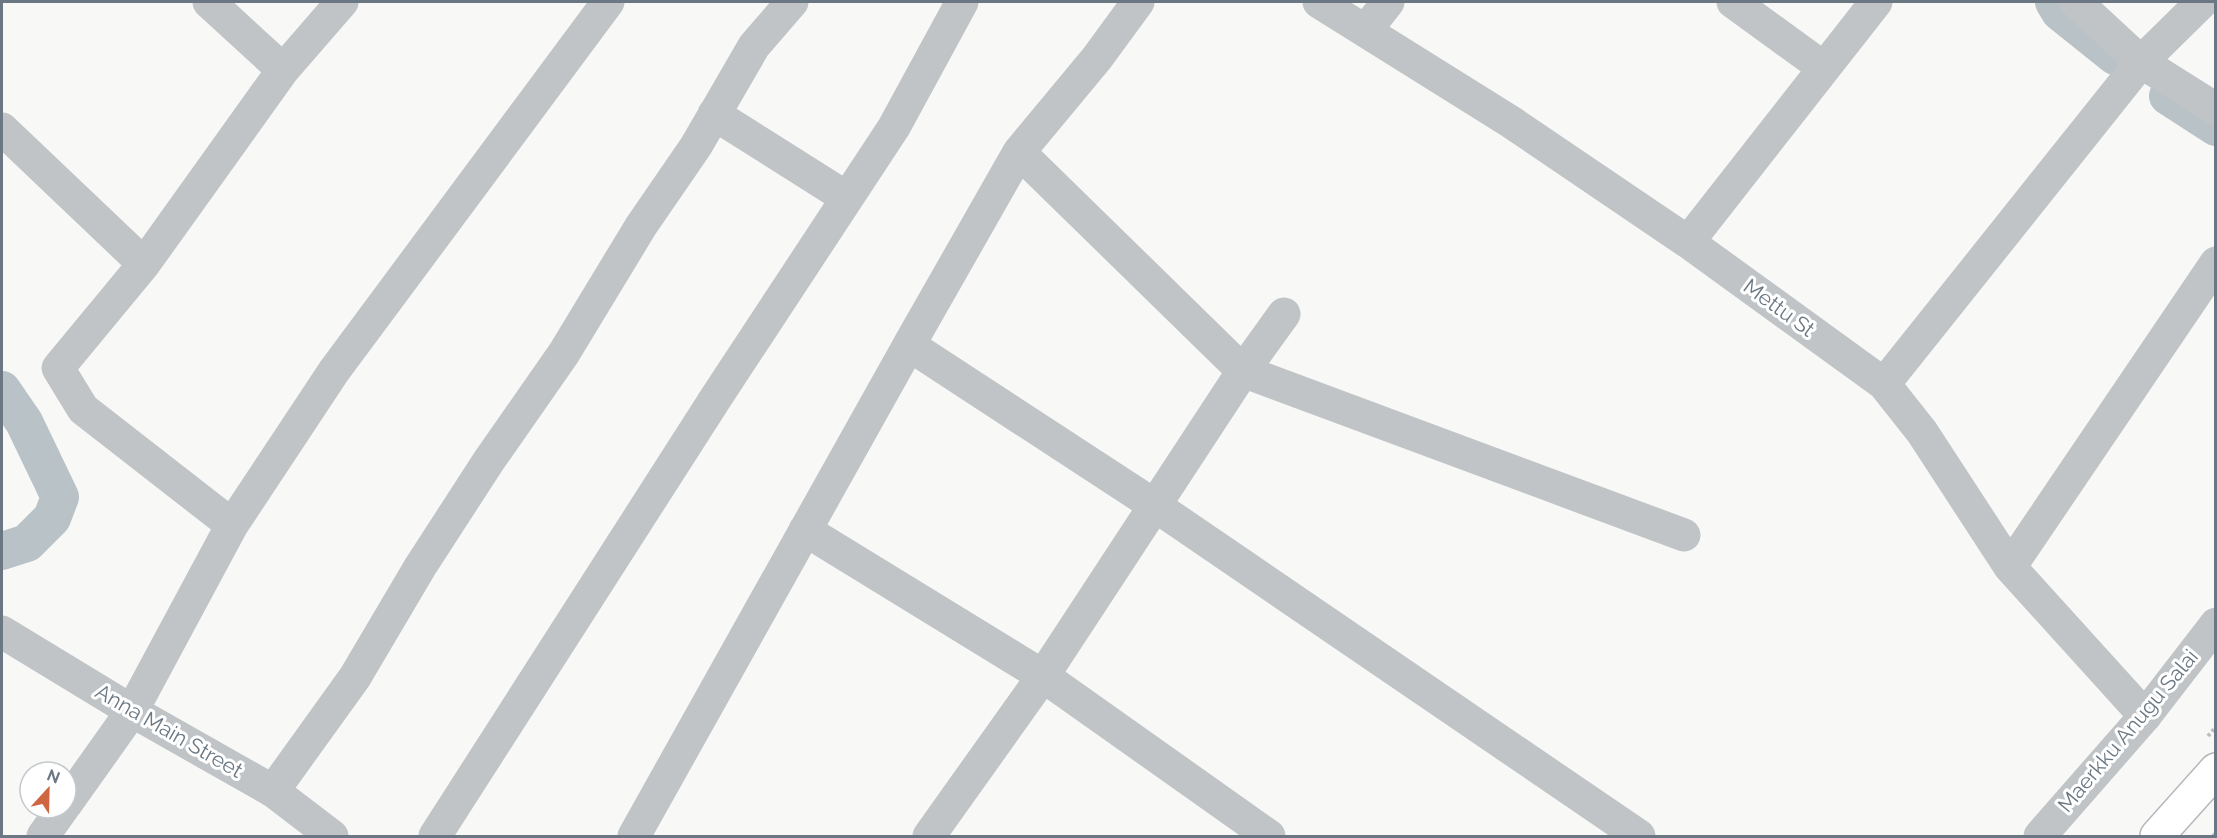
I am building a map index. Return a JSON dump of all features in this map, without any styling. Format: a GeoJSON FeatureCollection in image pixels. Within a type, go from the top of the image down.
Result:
{"type":"FeatureCollection","features":[{"type":"Feature","properties":{"kind":"main road"},"geometry":{"type":"LineString","coordinates":[[2157,837],[2216,770]]}},
{"type":"Feature","properties":{"kind":"street"},"geometry":{"type":"LineString","coordinates":[[209,2],[283,70]]}},
{"type":"Feature","properties":{"kind":"street"},"geometry":{"type":"LineString","coordinates":[[232,525],[83,410],[58,368],[144,264],[283,70],[342,2]]}},
{"type":"Feature","properties":{"kind":"street"},"geometry":{"type":"LineString","coordinates":[[78,787],[132,711],[232,525],[334,371],[608,2]]}},
{"type":"Feature","properties":{"kind":"street"},"geometry":{"type":"LineString","coordinates":[[273,791],[356,677],[420,567],[488,462],[564,353],[641,226],[696,146],[754,46],[792,2]]}},
{"type":"Feature","properties":{"kind":"street"},"geometry":{"type":"LineString","coordinates":[[435,837],[717,396],[894,127],[962,2]]}},
{"type":"Feature","properties":{"kind":"street"},"geometry":{"type":"LineString","coordinates":[[634,837],[1019,152],[1097,58],[1138,2]]}},
{"type":"Feature","properties":{"kind":"street","name":"Mettu St"},"geometry":{"type":"LineString","coordinates":[[1319,2],[1511,122],[1688,242],[1884,384],[1922,432],[2010,567],[2145,716]]}},
{"type":"Feature","properties":{"kind":"street"},"geometry":{"type":"LineString","coordinates":[[1366,30],[1388,2]]}},
{"type":"Feature","properties":{"kind":"street"},"geometry":{"type":"LineString","coordinates":[[1733,2],[1824,68]]}},
{"type":"Feature","properties":{"kind":"street"},"geometry":{"type":"LineString","coordinates":[[1688,242],[1876,2]]}},
{"type":"Feature","properties":{"kind":"street"},"geometry":{"type":"LineString","coordinates":[[2076,2],[2134,70],[2216,109]]}},
{"type":"Feature","properties":{"kind":"street"},"geometry":{"type":"LineString","coordinates":[[1884,384],[2134,70],[2202,2]]}},
{"type":"Feature","properties":{"kind":"street"},"geometry":{"type":"LineString","coordinates":[[714,114],[847,198]]}},
{"type":"Feature","properties":{"kind":"street"},"geometry":{"type":"LineString","coordinates":[[2,129],[144,264]]}},
{"type":"Feature","properties":{"kind":"street"},"geometry":{"type":"LineString","coordinates":[[1019,152],[1243,370],[1684,535]]}},
{"type":"Feature","properties":{"kind":"street"},"geometry":{"type":"LineString","coordinates":[[2010,567],[2216,262]]}},
{"type":"Feature","properties":{"kind":"street"},"geometry":{"type":"LineString","coordinates":[[929,837],[1043,676],[1243,370],[1284,314]]}},
{"type":"Feature","properties":{"kind":"street"},"geometry":{"type":"LineString","coordinates":[[909,345],[1154,505],[1639,837]]}},
{"type":"Feature","properties":{"kind":"street"},"geometry":{"type":"LineString","coordinates":[[806,530],[1043,676],[1269,837]]}},
{"type":"Feature","properties":{"kind":"street","name":"Maerkku Anugu Salai"},"geometry":{"type":"LineString","coordinates":[[2040,837],[2145,716],[2216,624]]}},
{"type":"Feature","properties":{"kind":"street","name":"Anna Main Street"},"geometry":{"type":"LineString","coordinates":[[2,632],[132,711],[273,791],[332,837]]}},
{"type":"Feature","properties":{"kind":"street"},"geometry":{"type":"LineString","coordinates":[[43,837],[55,820]]}},
{"type":"Feature","properties":{"kind":"waterway"},"geometry":{"type":"LineString","coordinates":[[2054,2],[2060,12],[2115,56]]}},
{"type":"Feature","properties":{"kind":"waterway"},"geometry":{"type":"LineString","coordinates":[[2168,96],[2216,127]]}},
{"type":"Feature","properties":{"kind":"waterway"},"geometry":{"type":"LineString","coordinates":[[2,390],[24,422],[60,497],[52,518],[27,543],[2,551]]}}]}
